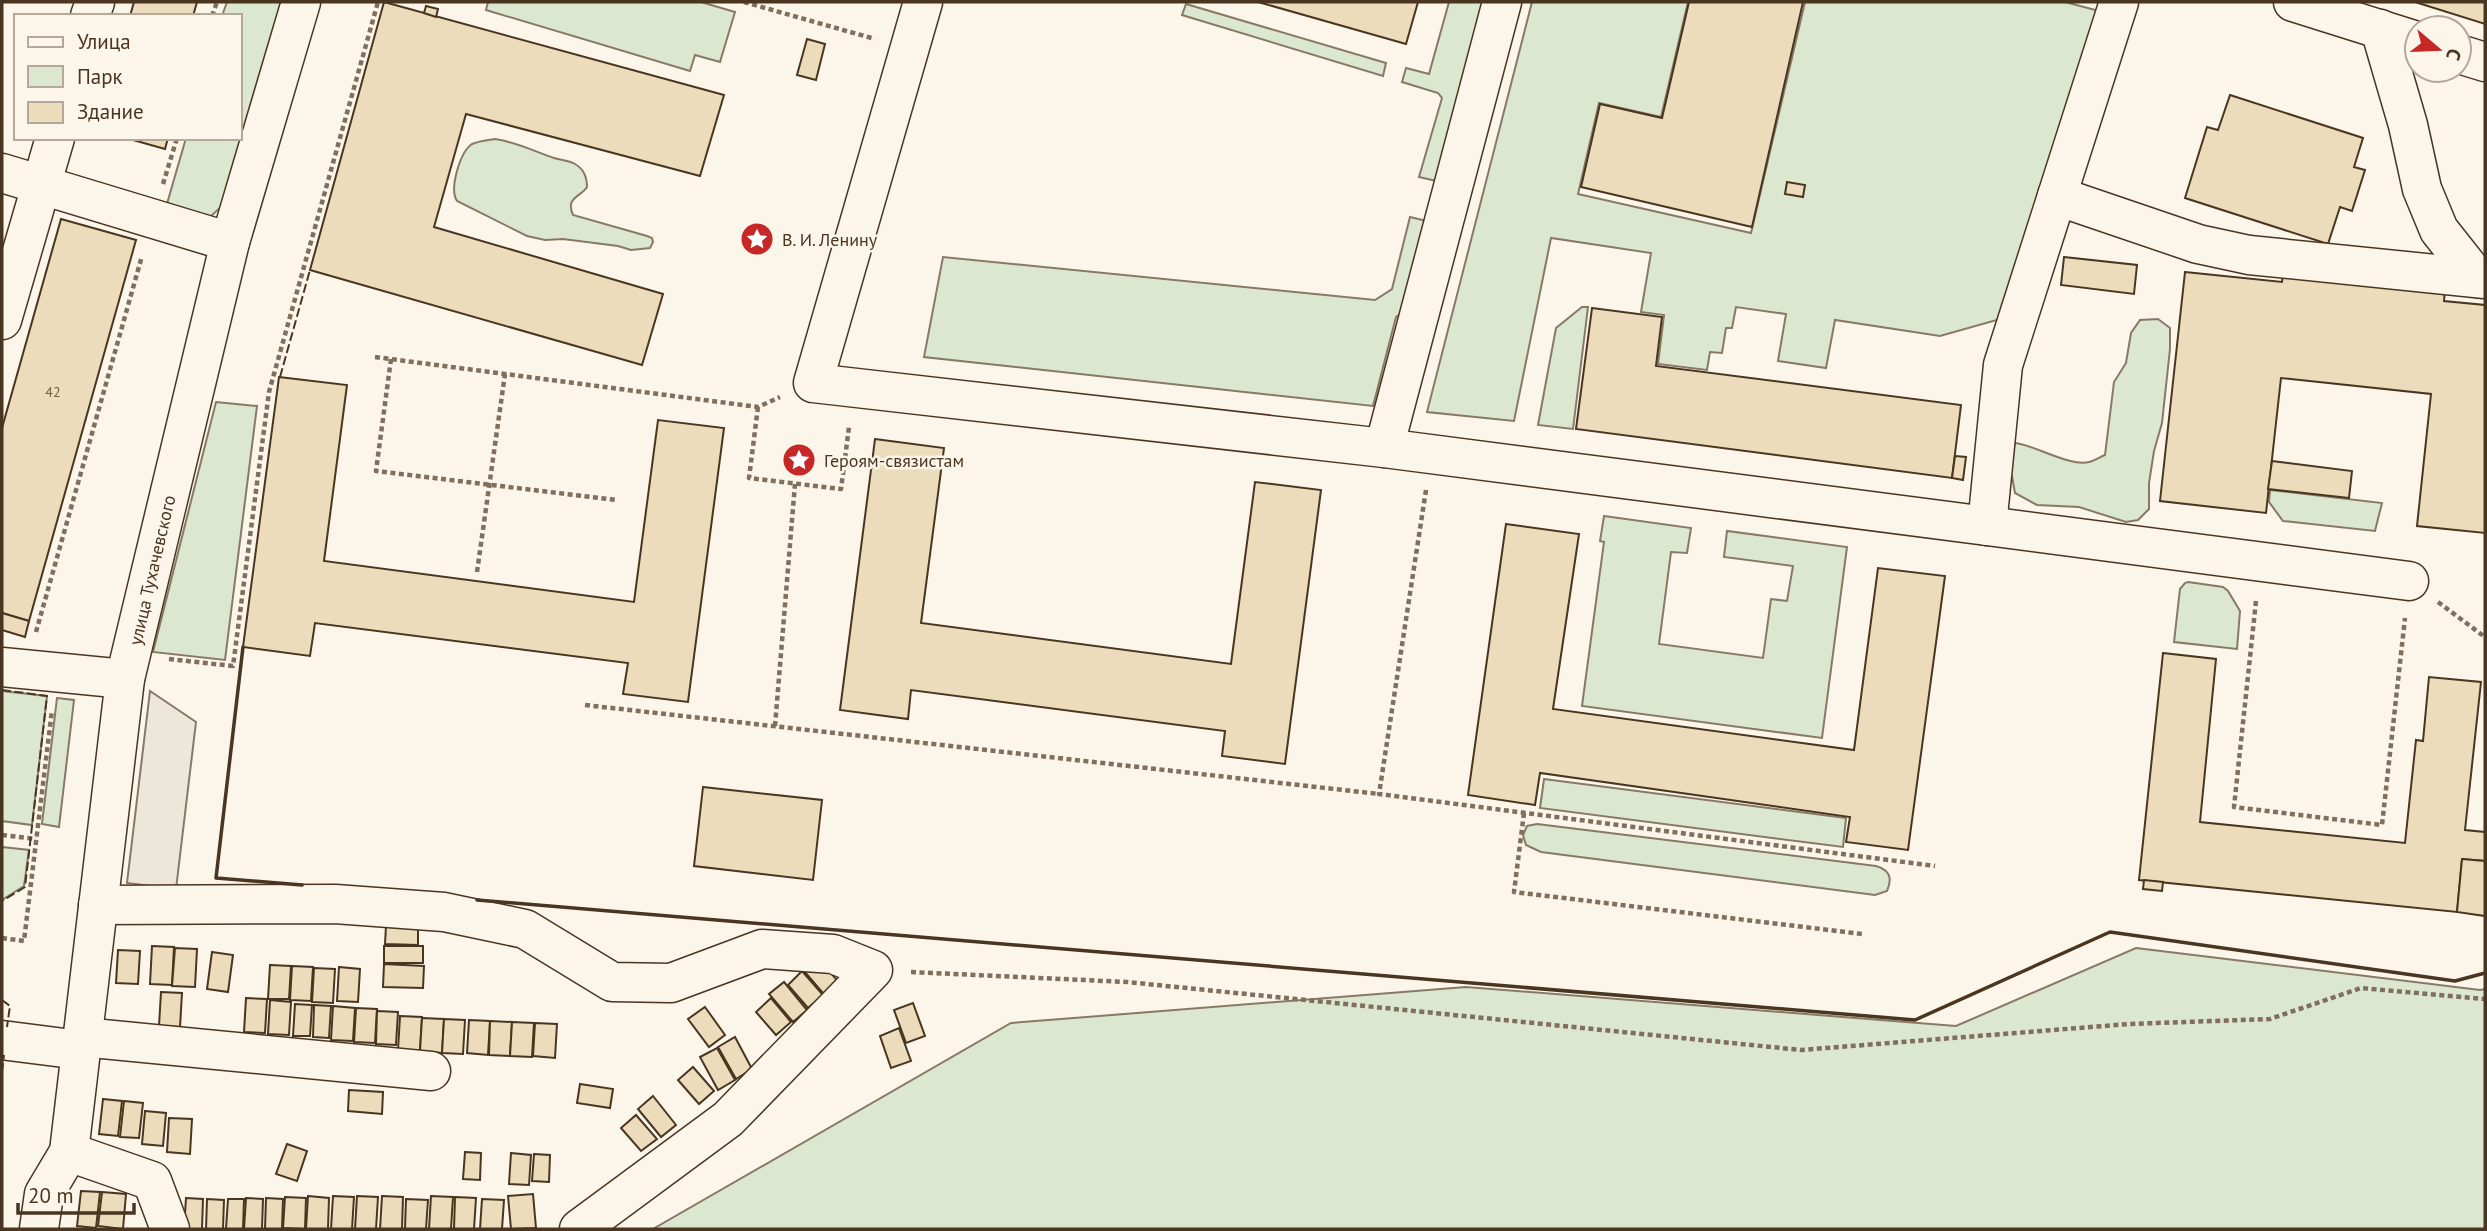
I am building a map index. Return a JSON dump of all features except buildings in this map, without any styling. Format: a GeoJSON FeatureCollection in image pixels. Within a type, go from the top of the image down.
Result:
{"type":"FeatureCollection","features":[{"type":"Feature","properties":{"kind":"street","name":"улица Тухачевского"},"geometry":{"type":"LineString","coordinates":[[69,1152],[128,667],[230,242],[301,2]]}},
{"type":"Feature","properties":{"kind":"street"},"geometry":{"type":"LineString","coordinates":[[923,2],[813,383],[1384,448],[2409,581]]}},
{"type":"Feature","properties":{"kind":"street"},"geometry":{"type":"LineString","coordinates":[[1384,448],[1502,2]]}},
{"type":"Feature","properties":{"kind":"street"},"geometry":{"type":"LineString","coordinates":[[1987,526],[2003,365],[2119,2]]}},
{"type":"Feature","properties":{"kind":"street"},"geometry":{"type":"LineString","coordinates":[[2293,2],[2403,36]]}},
{"type":"Feature","properties":{"kind":"street"},"geometry":{"type":"LineString","coordinates":[[2380,29],[2408,125],[2422,189],[2439,230],[2481,279]]}},
{"type":"Feature","properties":{"kind":"street"},"geometry":{"type":"LineString","coordinates":[[2,320],[54,140]]}},
{"type":"Feature","properties":{"kind":"street"},"geometry":{"type":"LineString","coordinates":[[2,173],[230,242]]}},
{"type":"Feature","properties":{"kind":"street"},"geometry":{"type":"LineString","coordinates":[[2057,196],[2198,244],[2249,255],[2481,279]]}},
{"type":"Feature","properties":{"kind":"street"},"geometry":{"type":"LineString","coordinates":[[2,667],[57,673],[128,667]]}},
{"type":"Feature","properties":{"kind":"street"},"geometry":{"type":"LineString","coordinates":[[97,905],[335,904],[444,912],[525,929],[612,982],[671,983],[762,950],[834,954],[873,970],[728,1119],[579,1229]]}},
{"type":"Feature","properties":{"kind":"street"},"geometry":{"type":"LineString","coordinates":[[2,1040],[81,1043],[431,1071]]}},
{"type":"Feature","properties":{"kind":"street"},"geometry":{"type":"LineString","coordinates":[[39,1229],[44,1194],[69,1152],[152,1181],[170,1229]]}},
{"type":"Feature","properties":{"kind":"path"},"geometry":{"type":"LineString","coordinates":[[128,667],[233,666],[269,392],[378,2]]}},
{"type":"Feature","properties":{"kind":"path"},"geometry":{"type":"LineString","coordinates":[[744,2],[909,48]]}},
{"type":"Feature","properties":{"kind":"path"},"geometry":{"type":"LineString","coordinates":[[2,939],[24,941],[60,646],[33,643],[176,140]]}},
{"type":"Feature","properties":{"kind":"path"},"geometry":{"type":"LineString","coordinates":[[374,357],[758,407],[813,383]]}},
{"type":"Feature","properties":{"kind":"path"},"geometry":{"type":"LineString","coordinates":[[391,359],[376,471],[616,500]]}},
{"type":"Feature","properties":{"kind":"path"},"geometry":{"type":"LineString","coordinates":[[477,572],[505,374]]}},
{"type":"Feature","properties":{"kind":"path"},"geometry":{"type":"LineString","coordinates":[[758,407],[749,478],[841,489],[854,388]]}},
{"type":"Feature","properties":{"kind":"path"},"geometry":{"type":"LineString","coordinates":[[1379,794],[1431,455]]}},
{"type":"Feature","properties":{"kind":"path"},"geometry":{"type":"LineString","coordinates":[[775,726],[796,484]]}},
{"type":"Feature","properties":{"kind":"path"},"geometry":{"type":"LineString","coordinates":[[2260,562],[2234,807],[2382,825],[2409,581]]}},
{"type":"Feature","properties":{"kind":"path"},"geometry":{"type":"LineString","coordinates":[[2409,581],[2485,637]]}},
{"type":"Feature","properties":{"kind":"path"},"geometry":{"type":"LineString","coordinates":[[585,705],[1379,794],[1935,866]]}},
{"type":"Feature","properties":{"kind":"path"},"geometry":{"type":"LineString","coordinates":[[1524,813],[1514,891],[1863,934]]}},
{"type":"Feature","properties":{"kind":"path"},"geometry":{"type":"LineString","coordinates":[[2,835],[36,839]]}},
{"type":"Feature","properties":{"kind":"path"},"geometry":{"type":"LineString","coordinates":[[873,970],[1127,982],[1801,1050],[2129,1024],[2270,1019],[2361,988],[2485,999]]}},
{"type":"Feature","properties":{"kind":"green space"},"geometry":{"type":"Polygon","coordinates":[[[227,2],[289,2],[222,206],[210,217],[164,214],[185,140],[242,140],[242,14],[223,14],[227,2]]]}},
{"type":"Feature","properties":{"kind":"green space"},"geometry":{"type":"Polygon","coordinates":[[[488,2],[701,2],[735,12],[720,62],[695,55],[690,71],[486,10],[488,2]]]}},
{"type":"Feature","properties":{"kind":"green space"},"geometry":{"type":"Polygon","coordinates":[[[1449,2],[1488,2],[1441,182],[1419,177],[1442,98],[1438,93],[1402,82],[1406,68],[1429,74],[1449,2]]]}},
{"type":"Feature","properties":{"kind":"green space"},"geometry":{"type":"Polygon","coordinates":[[[1532,2],[1688,2],[1661,117],[1599,103],[1578,194],[1751,233],[1805,2],[2065,2],[2103,12],[2004,318],[1940,336],[1835,320],[1826,368],[1778,361],[1786,314],[1736,307],[1732,328],[1726,328],[1722,353],[1710,352],[1707,370],[1658,364],[1664,315],[1641,312],[1651,253],[1551,238],[1514,421],[1427,412],[1532,2]]]}},
{"type":"Feature","properties":{"kind":"green space"},"geometry":{"type":"Polygon","coordinates":[[[1186,4],[1386,63],[1383,76],[1182,15],[1186,4]]]}},
{"type":"Feature","properties":{"kind":"green space"},"geometry":{"type":"Polygon","coordinates":[[[495,139],[517,144],[581,168],[587,187],[572,201],[573,215],[652,238],[650,248],[631,250],[618,246],[527,236],[457,201],[455,180],[463,155],[472,144],[495,139]]]}},
{"type":"Feature","properties":{"kind":"green space"},"geometry":{"type":"Polygon","coordinates":[[[1410,217],[1431,222],[1407,309],[1396,317],[1373,406],[924,357],[943,257],[1375,300],[1392,289],[1410,217]]]}},
{"type":"Feature","properties":{"kind":"green space"},"geometry":{"type":"Polygon","coordinates":[[[1582,307],[1588,307],[1573,429],[1538,425],[1556,328],[1582,307]]]}},
{"type":"Feature","properties":{"kind":"green space"},"geometry":{"type":"Polygon","coordinates":[[[2158,319],[2170,328],[2170,349],[2162,423],[2149,483],[2149,509],[2138,520],[2126,522],[2079,507],[2037,505],[2015,493],[2012,476],[2003,460],[2016,443],[2073,462],[2082,463],[2105,455],[2114,382],[2126,363],[2131,333],[2140,320],[2158,319]]]}},
{"type":"Feature","properties":{"kind":"green space"},"geometry":{"type":"Polygon","coordinates":[[[216,402],[257,406],[225,660],[153,652],[216,402]]]}},
{"type":"Feature","properties":{"kind":"green space"},"geometry":{"type":"Polygon","coordinates":[[[2270,490],[2382,503],[2375,531],[2283,521],[2269,502],[2270,490]]]}},
{"type":"Feature","properties":{"kind":"green space"},"geometry":{"type":"Polygon","coordinates":[[[1604,516],[1691,528],[1687,553],[1671,552],[1659,644],[1763,658],[1771,599],[1787,601],[1793,566],[1724,557],[1727,531],[1847,547],[1822,738],[1582,706],[1604,542],[1600,541],[1604,516]]]}},
{"type":"Feature","properties":{"kind":"green space"},"geometry":{"type":"Polygon","coordinates":[[[2188,582],[2223,587],[2228,591],[2240,611],[2237,649],[2174,642],[2180,589],[2188,582]]]}},
{"type":"Feature","properties":{"kind":"green space"},"geometry":{"type":"Polygon","coordinates":[[[2,691],[47,696],[32,825],[2,821],[2,691]]]}},
{"type":"Feature","properties":{"kind":"green space"},"geometry":{"type":"Polygon","coordinates":[[[57,698],[74,700],[59,827],[42,824],[57,698]]]}},
{"type":"Feature","properties":{"kind":"green space"},"geometry":{"type":"Polygon","coordinates":[[[1544,779],[1846,818],[1843,847],[1540,808],[1544,779]]]}},
{"type":"Feature","properties":{"kind":"green space"},"geometry":{"type":"Polygon","coordinates":[[[1537,824],[1876,866],[1887,872],[1890,882],[1887,891],[1875,895],[1541,852],[1526,845],[1523,835],[1527,826],[1537,824]]]}},
{"type":"Feature","properties":{"kind":"green space"},"geometry":{"type":"Polygon","coordinates":[[[2,847],[29,850],[24,886],[2,900],[2,847]]]}},
{"type":"Feature","properties":{"kind":"green space"},"geometry":{"type":"Polygon","coordinates":[[[2136,948],[2485,989],[2485,1229],[653,1229],[1011,1023],[1466,987],[1956,1026],[2136,948]]]}},
{"type":"Feature","properties":{"kind":"shaded area"},"geometry":{"type":"Polygon","coordinates":[[[150,691],[196,722],[176,889],[127,883],[150,691]]]}},
{"type":"Feature","properties":{"kind":"fence"},"geometry":{"type":"LineString","coordinates":[[280,377],[310,270]]}},
{"type":"Feature","properties":{"kind":"fence"},"geometry":{"type":"LineString","coordinates":[[2,690],[47,696],[25,887],[2,901]]}},
{"type":"Feature","properties":{"kind":"fence"},"geometry":{"type":"LineString","coordinates":[[2,1000],[10,1006],[7,1027]]}},
{"type":"Feature","properties":{"kind":"fence"},"geometry":{"type":"LineString","coordinates":[[2,1072],[4,1055]]}},
{"type":"Feature","properties":{"kind":"wall"},"geometry":{"type":"LineString","coordinates":[[243,647],[216,878],[302,885]]}},
{"type":"Feature","properties":{"kind":"wall"},"geometry":{"type":"LineString","coordinates":[[477,900],[1915,1020],[2110,932],[2455,981],[2485,973]]}},
{"type":"Feature","properties":{"kind":"place","name":"В. И. Ленину"},"geometry":{"type":"Point","coordinates":[757,239]}},
{"type":"Feature","properties":{"kind":"place","name":"Героям-связистам"},"geometry":{"type":"Point","coordinates":[799,460]}}]}
